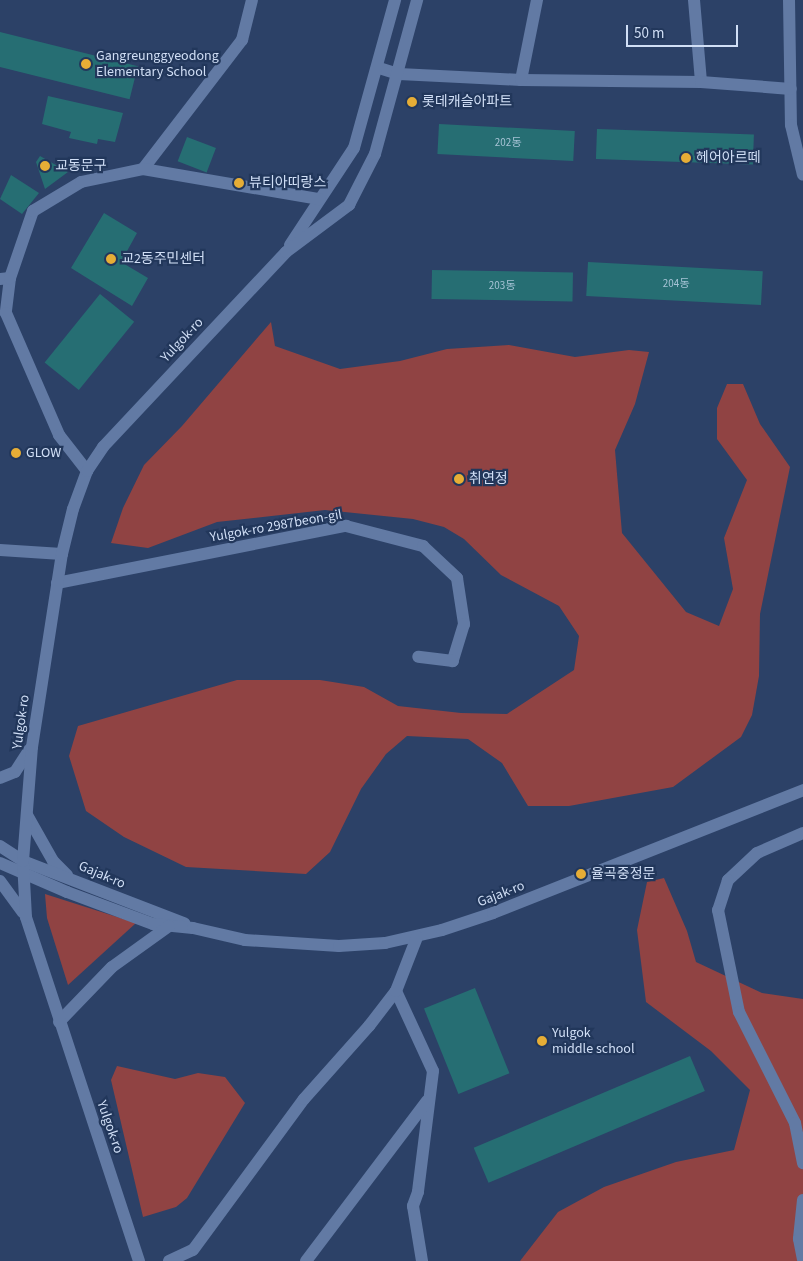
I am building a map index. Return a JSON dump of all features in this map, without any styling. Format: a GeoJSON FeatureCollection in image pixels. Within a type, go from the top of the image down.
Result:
{"type":"FeatureCollection","features":[{"type":"Feature","properties":{"kind":"street"},"geometry":{"type":"LineString","coordinates":[[143,169],[242,40],[252,0]]}},
{"type":"Feature","properties":{"kind":"street","name":"Yulgok-ro"},"geometry":{"type":"LineString","coordinates":[[286,252],[354,148],[378,68],[395,0]]}},
{"type":"Feature","properties":{"kind":"street","name":"Yulgok-ro"},"geometry":{"type":"LineString","coordinates":[[139,1261],[26,917],[23,868],[32,747],[62,554],[73,509],[87,471],[104,447],[286,252],[349,205],[375,154],[399,74],[417,0]]}},
{"type":"Feature","properties":{"kind":"street"},"geometry":{"type":"LineString","coordinates":[[521,80],[537,0]]}},
{"type":"Feature","properties":{"kind":"street"},"geometry":{"type":"LineString","coordinates":[[694,0],[701,82]]}},
{"type":"Feature","properties":{"kind":"street"},"geometry":{"type":"LineString","coordinates":[[789,0],[791,125],[803,176]]}},
{"type":"Feature","properties":{"kind":"street"},"geometry":{"type":"LineString","coordinates":[[378,68],[399,74],[521,80],[701,82],[791,89]]}},
{"type":"Feature","properties":{"kind":"street"},"geometry":{"type":"LineString","coordinates":[[87,471],[59,435],[6,312],[5,278],[33,211],[81,182],[143,169],[319,199]]}},
{"type":"Feature","properties":{"kind":"street","name":"Yulgok-ro 2987beon-gil"},"geometry":{"type":"LineString","coordinates":[[57,583],[346,526],[423,546],[457,578],[464,624],[454,661],[418,657]]}},
{"type":"Feature","properties":{"kind":"street"},"geometry":{"type":"LineString","coordinates":[[0,550],[62,554]]}},
{"type":"Feature","properties":{"kind":"street"},"geometry":{"type":"LineString","coordinates":[[0,778],[15,772],[32,747]]}},
{"type":"Feature","properties":{"kind":"street","name":"Gajak-ro"},"geometry":{"type":"LineString","coordinates":[[0,846],[23,868],[153,924],[193,928],[245,940],[339,946],[417,937],[493,913],[803,790]]}},
{"type":"Feature","properties":{"kind":"street"},"geometry":{"type":"LineString","coordinates":[[26,814],[53,861],[68,877]]}},
{"type":"Feature","properties":{"kind":"street"},"geometry":{"type":"LineString","coordinates":[[803,833],[757,853],[728,880],[718,910],[738,1012],[795,1123],[803,1163]]}},
{"type":"Feature","properties":{"kind":"street","name":"Gajak-ro"},"geometry":{"type":"LineString","coordinates":[[0,863],[68,877],[193,928]]}},
{"type":"Feature","properties":{"kind":"street"},"geometry":{"type":"LineString","coordinates":[[0,881],[26,917]]}},
{"type":"Feature","properties":{"kind":"street"},"geometry":{"type":"LineString","coordinates":[[59,1022],[112,967],[153,934],[169,925]]}},
{"type":"Feature","properties":{"kind":"street"},"geometry":{"type":"LineString","coordinates":[[169,1261],[193,1250],[304,1099],[396,991],[417,937]]}},
{"type":"Feature","properties":{"kind":"street"},"geometry":{"type":"LineString","coordinates":[[306,1261],[427,1101],[433,1089],[433,1071],[396,991]]}},
{"type":"Feature","properties":{"kind":"street"},"geometry":{"type":"LineString","coordinates":[[422,1261],[413,1206],[421,1176],[427,1101]]}},
{"type":"Feature","properties":{"kind":"street"},"geometry":{"type":"LineString","coordinates":[[803,1200],[798,1239],[803,1259]]}},
{"type":"Feature","properties":{"kind":"shaded area"},"geometry":{"type":"Polygon","coordinates":[[[271,322],[275,346],[340,369],[400,361],[447,349],[509,345],[575,357],[629,350],[649,352],[635,404],[615,450],[622,533],[686,612],[719,626],[733,589],[724,538],[747,480],[717,439],[717,408],[727,384],[743,384],[760,424],[790,467],[760,614],[759,676],[752,715],[741,737],[673,787],[569,806],[528,806],[502,763],[468,739],[407,736],[386,754],[361,789],[330,852],[306,874],[186,867],[124,837],[86,811],[69,756],[78,726],[237,680],[320,680],[364,687],[398,706],[461,713],[507,714],[574,670],[579,636],[559,606],[501,575],[464,539],[444,527],[413,519],[325,510],[217,522],[148,548],[111,543],[123,508],[144,465],[182,426],[271,322]]]}},
{"type":"Feature","properties":{"kind":"shaded area"},"geometry":{"type":"Polygon","coordinates":[[[664,878],[687,931],[696,962],[762,993],[803,999],[803,1261],[520,1261],[558,1212],[604,1187],[676,1162],[734,1150],[750,1090],[711,1051],[646,1002],[637,930],[647,882],[664,878]]]}},
{"type":"Feature","properties":{"kind":"shaded area"},"geometry":{"type":"Polygon","coordinates":[[[45,894],[136,923],[68,985],[47,918],[45,894]]]}},
{"type":"Feature","properties":{"kind":"shaded area"},"geometry":{"type":"Polygon","coordinates":[[[117,1066],[175,1079],[198,1073],[225,1077],[245,1103],[187,1198],[176,1207],[143,1217],[111,1080],[117,1066]]]}},
{"type":"Feature","properties":{"kind":"building"},"geometry":{"type":"Polygon","coordinates":[[[0,32],[138,66],[130,99],[0,67],[0,32]]]}},
{"type":"Feature","properties":{"kind":"building"},"geometry":{"type":"Polygon","coordinates":[[[48,96],[123,113],[115,142],[98,139],[97,144],[69,138],[71,132],[42,124],[48,96]]]}},
{"type":"Feature","properties":{"kind":"building"},"geometry":{"type":"Polygon","coordinates":[[[439,124],[575,131],[573,161],[437,154],[439,124]]]}},
{"type":"Feature","properties":{"kind":"building"},"geometry":{"type":"Polygon","coordinates":[[[597,129],[754,134],[753,164],[596,159],[597,129]]]}},
{"type":"Feature","properties":{"kind":"building"},"geometry":{"type":"Polygon","coordinates":[[[187,137],[216,148],[207,172],[178,161],[187,137]]]}},
{"type":"Feature","properties":{"kind":"building"},"geometry":{"type":"Polygon","coordinates":[[[40,156],[68,172],[45,189],[36,162],[40,156]]]}},
{"type":"Feature","properties":{"kind":"building"},"geometry":{"type":"Polygon","coordinates":[[[11,175],[39,193],[22,214],[0,199],[11,175]]]}},
{"type":"Feature","properties":{"kind":"building"},"geometry":{"type":"Polygon","coordinates":[[[104,213],[137,233],[121,262],[148,278],[132,306],[71,268],[104,213]]]}},
{"type":"Feature","properties":{"kind":"building"},"geometry":{"type":"Polygon","coordinates":[[[588,262],[763,271],[761,305],[586,296],[588,262]]]}},
{"type":"Feature","properties":{"kind":"building"},"geometry":{"type":"Polygon","coordinates":[[[432,270],[573,272],[572,301],[431,299],[432,270]]]}},
{"type":"Feature","properties":{"kind":"building"},"geometry":{"type":"Polygon","coordinates":[[[100,294],[134,322],[79,390],[45,362],[100,294]]]}},
{"type":"Feature","properties":{"kind":"building"},"geometry":{"type":"Polygon","coordinates":[[[475,988],[509,1073],[458,1094],[424,1009],[475,988]]]}},
{"type":"Feature","properties":{"kind":"building"},"geometry":{"type":"Polygon","coordinates":[[[690,1056],[705,1091],[489,1183],[474,1148],[690,1056]]]}},
{"type":"Feature","properties":{"kind":"place","name":"Gangreunggyeodong Elementary School"},"geometry":{"type":"Point","coordinates":[86,64]}},
{"type":"Feature","properties":{"kind":"place","name":"롯데캐슬아파트"},"geometry":{"type":"Point","coordinates":[412,102]}},
{"type":"Feature","properties":{"kind":"place","name":"헤어아르떼"},"geometry":{"type":"Point","coordinates":[686,158]}},
{"type":"Feature","properties":{"kind":"place","name":"교동문구"},"geometry":{"type":"Point","coordinates":[45,166]}},
{"type":"Feature","properties":{"kind":"place","name":"뷰티아띠랑스"},"geometry":{"type":"Point","coordinates":[239,183]}},
{"type":"Feature","properties":{"kind":"place","name":"교2동주민센터"},"geometry":{"type":"Point","coordinates":[111,259]}},
{"type":"Feature","properties":{"kind":"place","name":"GLOW"},"geometry":{"type":"Point","coordinates":[16,453]}},
{"type":"Feature","properties":{"kind":"place","name":"취연정"},"geometry":{"type":"Point","coordinates":[459,479]}},
{"type":"Feature","properties":{"kind":"place","name":"율곡중정문"},"geometry":{"type":"Point","coordinates":[581,874]}},
{"type":"Feature","properties":{"kind":"place","name":"Yulgok middle school"},"geometry":{"type":"Point","coordinates":[542,1041]}}]}
